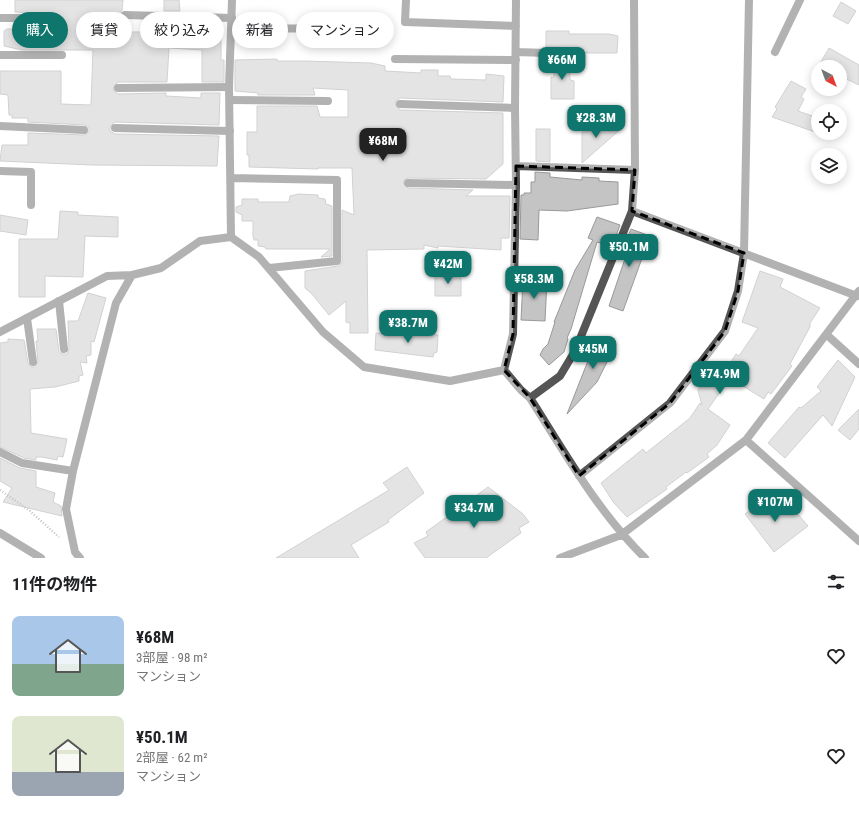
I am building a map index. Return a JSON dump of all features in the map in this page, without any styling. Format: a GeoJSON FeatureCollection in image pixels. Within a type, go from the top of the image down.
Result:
{"type":"FeatureCollection","features":[{"type":"Feature","properties":{"kind":"street"},"geometry":{"type":"LineString","coordinates":[[232,0],[232,12]]}},
{"type":"Feature","properties":{"kind":"street"},"geometry":{"type":"LineString","coordinates":[[406,0],[405,22],[516,26]]}},
{"type":"Feature","properties":{"kind":"street"},"geometry":{"type":"LineString","coordinates":[[504,370],[513,334],[516,185],[514,108],[516,0]]}},
{"type":"Feature","properties":{"kind":"street"},"geometry":{"type":"LineString","coordinates":[[530,398],[560,376],[575,351],[632,211],[635,170],[634,0]]}},
{"type":"Feature","properties":{"kind":"street"},"geometry":{"type":"LineString","coordinates":[[579,476],[670,403],[725,331],[738,291],[744,254],[749,0]]}},
{"type":"Feature","properties":{"kind":"street"},"geometry":{"type":"LineString","coordinates":[[775,52],[800,0]]}},
{"type":"Feature","properties":{"kind":"street"},"geometry":{"type":"LineString","coordinates":[[132,15],[232,18],[229,87],[231,237]]}},
{"type":"Feature","properties":{"kind":"street"},"geometry":{"type":"LineString","coordinates":[[0,18],[12,18]]}},
{"type":"Feature","properties":{"kind":"street"},"geometry":{"type":"LineString","coordinates":[[231,29],[296,29]]}},
{"type":"Feature","properties":{"kind":"street"},"geometry":{"type":"LineString","coordinates":[[395,59],[579,54]]}},
{"type":"Feature","properties":{"kind":"street"},"geometry":{"type":"LineString","coordinates":[[0,55],[62,55]]}},
{"type":"Feature","properties":{"kind":"street"},"geometry":{"type":"LineString","coordinates":[[118,88],[229,87]]}},
{"type":"Feature","properties":{"kind":"street"},"geometry":{"type":"LineString","coordinates":[[230,100],[328,101]]}},
{"type":"Feature","properties":{"kind":"street"},"geometry":{"type":"LineString","coordinates":[[400,104],[514,108]]}},
{"type":"Feature","properties":{"kind":"street"},"geometry":{"type":"LineString","coordinates":[[0,126],[84,130]]}},
{"type":"Feature","properties":{"kind":"street"},"geometry":{"type":"LineString","coordinates":[[115,128],[230,131]]}},
{"type":"Feature","properties":{"kind":"street"},"geometry":{"type":"LineString","coordinates":[[516,166],[635,170]]}},
{"type":"Feature","properties":{"kind":"street"},"geometry":{"type":"LineString","coordinates":[[0,171],[31,172],[31,206]]}},
{"type":"Feature","properties":{"kind":"street"},"geometry":{"type":"LineString","coordinates":[[231,178],[337,180],[337,261],[269,268]]}},
{"type":"Feature","properties":{"kind":"street"},"geometry":{"type":"LineString","coordinates":[[408,183],[516,185]]}},
{"type":"Feature","properties":{"kind":"street"},"geometry":{"type":"LineString","coordinates":[[560,558],[621,535],[746,440],[858,294],[744,254],[632,211]]}},
{"type":"Feature","properties":{"kind":"street"},"geometry":{"type":"LineString","coordinates":[[0,332],[107,276],[132,275],[161,268],[200,241],[231,237],[259,257],[323,332],[364,367],[450,381],[504,370]]}},
{"type":"Feature","properties":{"kind":"street"},"geometry":{"type":"LineString","coordinates":[[77,555],[66,509],[73,471],[116,303],[132,275]]}},
{"type":"Feature","properties":{"kind":"street"},"geometry":{"type":"LineString","coordinates":[[59,301],[64,349]]}},
{"type":"Feature","properties":{"kind":"street"},"geometry":{"type":"LineString","coordinates":[[27,318],[33,362]]}},
{"type":"Feature","properties":{"kind":"street"},"geometry":{"type":"LineString","coordinates":[[827,335],[859,364]]}},
{"type":"Feature","properties":{"kind":"street"},"geometry":{"type":"LineString","coordinates":[[504,370],[530,398],[579,476],[621,535],[645,558]]}},
{"type":"Feature","properties":{"kind":"street"},"geometry":{"type":"LineString","coordinates":[[746,440],[859,541]]}},
{"type":"Feature","properties":{"kind":"street"},"geometry":{"type":"LineString","coordinates":[[0,452],[22,463],[73,471]]}},
{"type":"Feature","properties":{"kind":"street"},"geometry":{"type":"LineString","coordinates":[[0,533],[41,558]]}},
{"type":"Feature","properties":{"kind":"path"},"geometry":{"type":"LineString","coordinates":[[0,490],[30,511],[77,555]]}},
{"type":"Feature","properties":{"kind":"highlighted area"},"geometry":{"type":"Polygon","coordinates":[[[516,166],[635,170],[632,211],[744,253],[738,291],[725,331],[670,403],[579,476],[530,398],[504,370],[513,334],[516,166]]]}},
{"type":"Feature","properties":{"kind":"building"},"geometry":{"type":"Polygon","coordinates":[[[15,0],[123,0],[121,12],[76,12],[76,48],[132,48],[132,32],[140,32],[140,48],[169,48],[167,82],[118,82],[113,88],[114,91],[118,94],[166,93],[166,96],[201,98],[201,93],[220,93],[219,125],[115,122],[110,127],[110,131],[115,134],[219,136],[217,166],[92,165],[0,161],[2,145],[28,145],[28,133],[84,135],[89,131],[89,127],[85,125],[28,122],[28,118],[12,118],[12,115],[9,115],[8,95],[0,94],[0,71],[61,71],[61,104],[91,105],[93,50],[22,50],[13,48],[68,48],[68,12],[15,12],[15,0]]]}},
{"type":"Feature","properties":{"kind":"building"},"geometry":{"type":"Polygon","coordinates":[[[164,0],[179,0],[180,11],[164,11],[164,0]]]}},
{"type":"Feature","properties":{"kind":"building"},"geometry":{"type":"Polygon","coordinates":[[[841,2],[856,11],[848,24],[833,16],[841,2]]]}},
{"type":"Feature","properties":{"kind":"building"},"geometry":{"type":"Polygon","coordinates":[[[7,29],[12,29],[12,48],[4,46],[4,31],[7,29]]]}},
{"type":"Feature","properties":{"kind":"building"},"geometry":{"type":"Polygon","coordinates":[[[546,31],[569,31],[569,34],[609,34],[618,36],[617,53],[584,53],[579,48],[546,47],[546,31]]]}},
{"type":"Feature","properties":{"kind":"building"},"geometry":{"type":"Polygon","coordinates":[[[169,48],[221,48],[221,60],[224,60],[224,82],[202,82],[202,50],[169,48]]]}},
{"type":"Feature","properties":{"kind":"building"},"geometry":{"type":"Polygon","coordinates":[[[829,48],[859,65],[859,85],[847,79],[847,60],[822,60],[829,48]]]}},
{"type":"Feature","properties":{"kind":"building"},"geometry":{"type":"Polygon","coordinates":[[[277,59],[277,61],[371,63],[385,66],[385,71],[421,73],[421,70],[438,70],[438,76],[450,76],[451,79],[486,80],[486,74],[504,76],[503,102],[400,98],[395,104],[400,110],[503,113],[503,164],[486,179],[408,178],[404,180],[403,183],[408,188],[473,190],[466,196],[510,196],[509,238],[501,238],[501,250],[438,246],[438,248],[424,245],[424,249],[367,250],[368,333],[350,333],[350,323],[346,322],[346,301],[329,315],[312,294],[305,288],[305,271],[338,266],[342,263],[342,210],[354,215],[352,168],[318,169],[249,167],[249,155],[247,155],[247,132],[257,132],[257,106],[317,106],[320,117],[348,117],[348,90],[313,88],[315,95],[258,95],[258,93],[235,91],[235,60],[277,59]]]}},
{"type":"Feature","properties":{"kind":"building"},"geometry":{"type":"Polygon","coordinates":[[[554,59],[569,59],[570,80],[574,81],[574,99],[551,99],[551,77],[554,77],[554,59]]]}},
{"type":"Feature","properties":{"kind":"building"},"geometry":{"type":"Polygon","coordinates":[[[791,81],[806,89],[801,97],[804,99],[798,111],[811,116],[811,131],[772,117],[777,109],[775,107],[791,81]]]}},
{"type":"Feature","properties":{"kind":"building"},"geometry":{"type":"Polygon","coordinates":[[[589,126],[623,127],[582,163],[582,132],[588,132],[589,126]]]}},
{"type":"Feature","properties":{"kind":"building"},"geometry":{"type":"Polygon","coordinates":[[[536,129],[550,129],[550,162],[536,161],[536,129]]]}},
{"type":"Feature","properties":{"kind":"building"},"geometry":{"type":"Polygon","coordinates":[[[535,172],[550,173],[550,177],[582,180],[582,177],[599,178],[599,181],[618,182],[618,204],[567,211],[539,210],[538,240],[520,239],[521,195],[524,195],[524,193],[531,193],[531,182],[535,182],[535,172]]]}},
{"type":"Feature","properties":{"kind":"building"},"geometry":{"type":"Polygon","coordinates":[[[299,194],[318,195],[318,198],[325,199],[326,204],[332,206],[332,256],[321,257],[330,249],[266,249],[265,247],[258,246],[258,240],[254,240],[253,236],[253,221],[242,221],[242,215],[236,212],[236,207],[242,205],[242,199],[258,199],[258,202],[289,202],[290,196],[299,194]]]}},
{"type":"Feature","properties":{"kind":"building"},"geometry":{"type":"Polygon","coordinates":[[[60,211],[78,212],[78,215],[118,217],[118,237],[85,236],[83,277],[45,276],[45,297],[19,297],[19,239],[58,239],[60,211]]]}},
{"type":"Feature","properties":{"kind":"building"},"geometry":{"type":"Polygon","coordinates":[[[0,215],[28,220],[26,235],[0,231],[0,215]]]}},
{"type":"Feature","properties":{"kind":"building"},"geometry":{"type":"Polygon","coordinates":[[[597,217],[620,225],[613,244],[605,241],[604,244],[597,242],[564,352],[549,365],[540,355],[548,344],[554,322],[575,270],[593,240],[588,238],[597,217]]]}},
{"type":"Feature","properties":{"kind":"building"},"geometry":{"type":"Polygon","coordinates":[[[631,229],[650,236],[623,311],[609,306],[628,250],[623,248],[631,229]]]}},
{"type":"Feature","properties":{"kind":"building"},"geometry":{"type":"Polygon","coordinates":[[[760,271],[783,279],[780,287],[820,308],[810,323],[810,327],[790,364],[792,366],[771,394],[768,392],[764,399],[730,378],[708,409],[730,425],[717,445],[707,454],[709,457],[687,473],[686,472],[666,487],[667,489],[627,517],[614,503],[601,483],[643,449],[646,453],[690,418],[700,403],[702,405],[698,390],[710,371],[714,374],[722,361],[729,365],[736,354],[739,356],[758,328],[742,322],[760,271]]]}},
{"type":"Feature","properties":{"kind":"building"},"geometry":{"type":"Polygon","coordinates":[[[457,273],[461,279],[461,296],[435,296],[435,275],[457,273]]]}},
{"type":"Feature","properties":{"kind":"building"},"geometry":{"type":"Polygon","coordinates":[[[523,280],[547,281],[545,321],[521,320],[523,280]]]}},
{"type":"Feature","properties":{"kind":"building"},"geometry":{"type":"Polygon","coordinates":[[[88,293],[106,298],[94,342],[91,341],[91,355],[86,356],[87,363],[80,362],[83,375],[79,376],[79,381],[55,387],[30,389],[31,433],[67,439],[63,457],[58,456],[57,460],[36,457],[36,460],[24,458],[0,447],[0,343],[8,342],[8,339],[24,340],[28,363],[31,367],[34,367],[38,362],[36,341],[38,341],[37,329],[56,329],[59,352],[62,354],[67,354],[69,348],[68,321],[78,321],[88,293]]]}},
{"type":"Feature","properties":{"kind":"building"},"geometry":{"type":"Polygon","coordinates":[[[376,333],[438,335],[437,352],[434,353],[433,357],[375,350],[376,333]]]}},
{"type":"Feature","properties":{"kind":"building"},"geometry":{"type":"Polygon","coordinates":[[[597,338],[614,348],[597,382],[567,414],[597,338]]]}},
{"type":"Feature","properties":{"kind":"building"},"geometry":{"type":"Polygon","coordinates":[[[838,360],[855,377],[832,426],[823,415],[785,458],[768,443],[799,407],[801,408],[821,391],[817,387],[838,360]]]}},
{"type":"Feature","properties":{"kind":"building"},"geometry":{"type":"Polygon","coordinates":[[[859,409],[859,429],[850,440],[838,430],[859,409]]]}},
{"type":"Feature","properties":{"kind":"building"},"geometry":{"type":"Polygon","coordinates":[[[0,458],[20,468],[36,471],[36,487],[55,493],[53,502],[61,506],[62,516],[3,502],[12,488],[0,481],[0,458]]]}},
{"type":"Feature","properties":{"kind":"building"},"geometry":{"type":"Polygon","coordinates":[[[407,467],[424,493],[388,520],[389,522],[351,545],[359,558],[276,558],[389,490],[383,483],[407,467]]]}},
{"type":"Feature","properties":{"kind":"building"},"geometry":{"type":"Polygon","coordinates":[[[488,487],[523,514],[529,522],[519,528],[521,533],[486,558],[425,558],[414,543],[428,536],[426,532],[488,487]]]}},
{"type":"Feature","properties":{"kind":"building"},"geometry":{"type":"Polygon","coordinates":[[[769,496],[776,504],[780,502],[791,515],[796,512],[808,526],[774,552],[745,514],[769,496]]]}}]}
